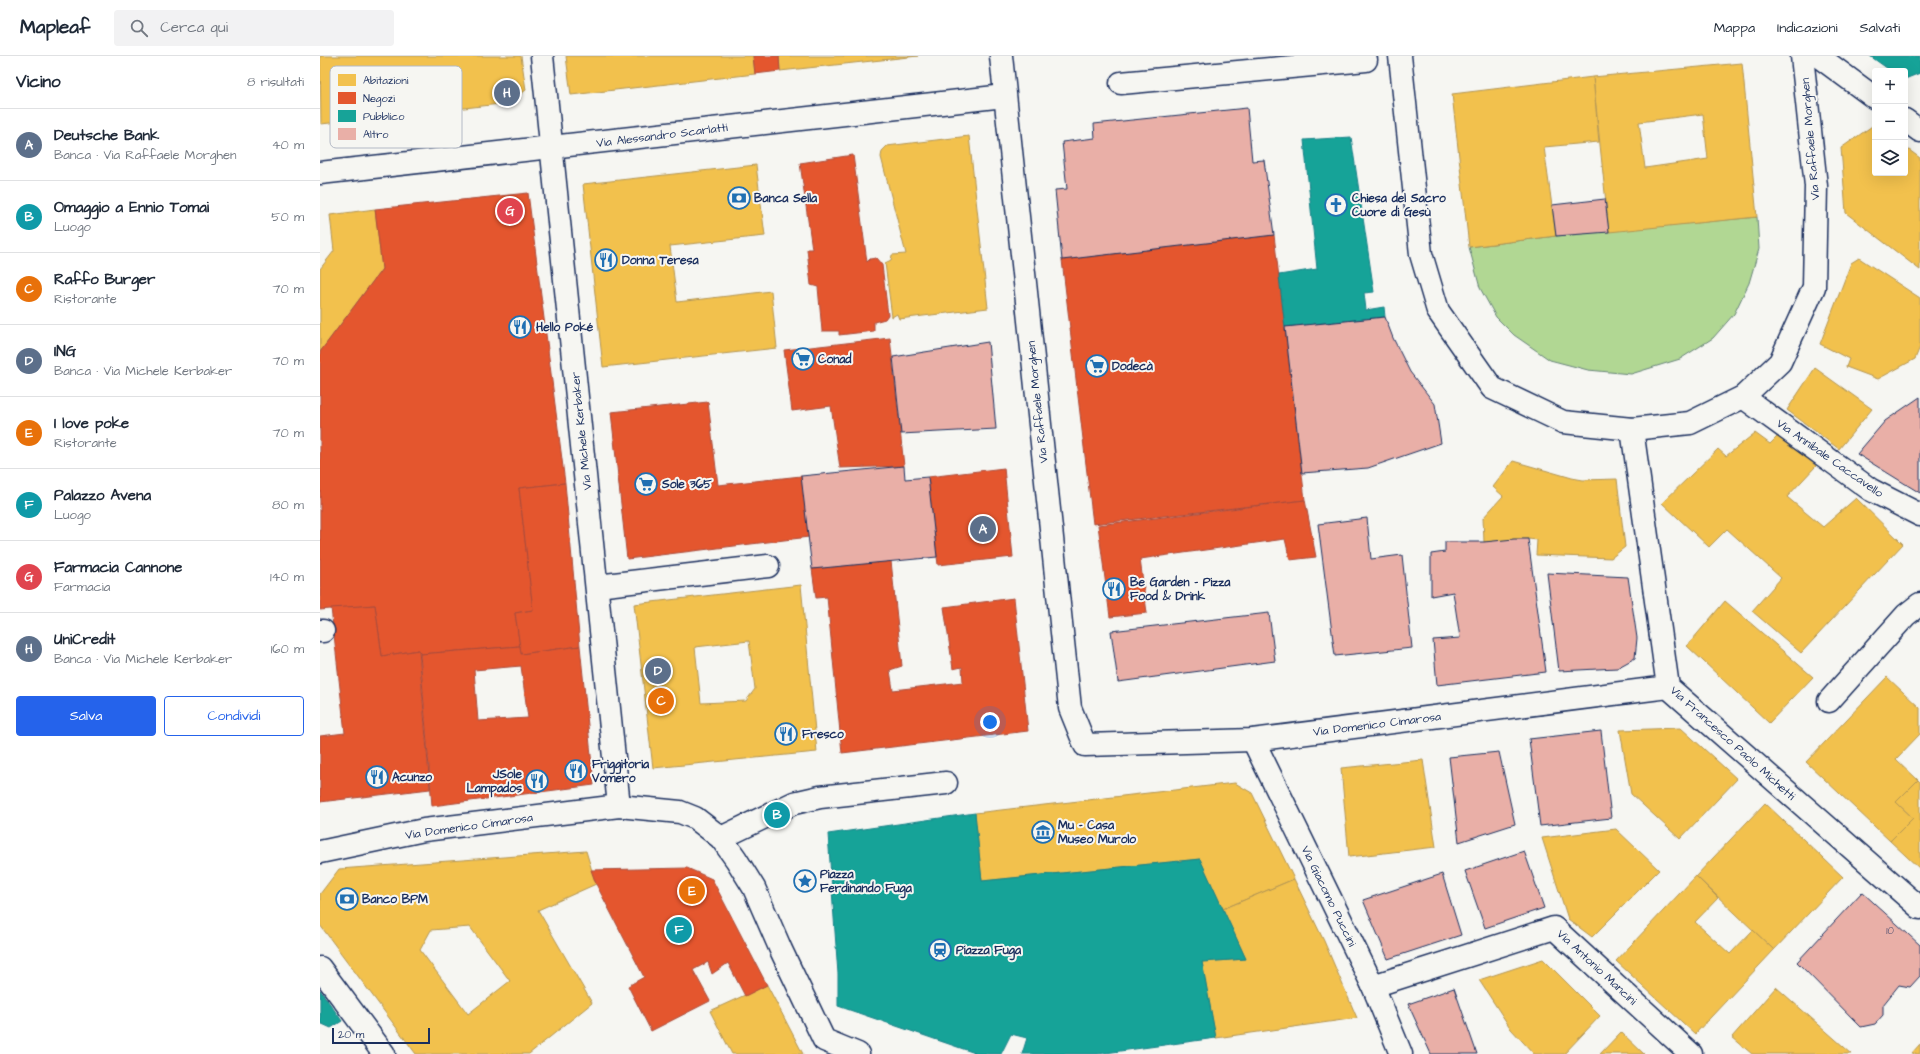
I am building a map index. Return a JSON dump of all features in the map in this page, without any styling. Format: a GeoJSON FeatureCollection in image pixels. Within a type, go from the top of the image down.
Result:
{"type":"FeatureCollection","features":[{"type":"Feature","properties":{"kind":"street","name":"Via Michele Kerbaker"},"geometry":{"type":"LineString","coordinates":[[542,56],[619,806]]}},
{"type":"Feature","properties":{"kind":"street","name":"Via Raffaele Morghen"},"geometry":{"type":"LineString","coordinates":[[1001,56],[1004,96],[1070,708],[1085,745]]}},
{"type":"Feature","properties":{"kind":"street","name":"Via Raffaele Morghen"},"geometry":{"type":"LineString","coordinates":[[1400,56],[1421,254],[1438,311],[1492,388],[1564,422],[1632,429],[1690,423],[1743,397],[1780,362],[1814,287],[1816,186],[1802,56]]}},
{"type":"Feature","properties":{"kind":"street"},"geometry":{"type":"LineString","coordinates":[[1818,56],[1872,96]]}},
{"type":"Feature","properties":{"kind":"street"},"geometry":{"type":"LineString","coordinates":[[1121,83],[1366,60]]}},
{"type":"Feature","properties":{"kind":"street","name":"Via Alessandro Scarlatti"},"geometry":{"type":"LineString","coordinates":[[320,173],[1004,96]]}},
{"type":"Feature","properties":{"kind":"street"},"geometry":{"type":"LineString","coordinates":[[1908,122],[1920,131]]}},
{"type":"Feature","properties":{"kind":"street","name":"Via Annibale Caccavello"},"geometry":{"type":"LineString","coordinates":[[1743,397],[1871,490],[1920,515]]}},
{"type":"Feature","properties":{"kind":"street","name":"Via Francesco Paolo Michetti"},"geometry":{"type":"LineString","coordinates":[[1632,429],[1668,686],[1920,908]]}},
{"type":"Feature","properties":{"kind":"street"},"geometry":{"type":"LineString","coordinates":[[597,586],[768,566]]}},
{"type":"Feature","properties":{"kind":"street"},"geometry":{"type":"LineString","coordinates":[[1829,701],[1906,615],[1920,604]]}},
{"type":"Feature","properties":{"kind":"street","name":"Via Domenico Cimarosa"},"geometry":{"type":"LineString","coordinates":[[1085,745],[1253,740],[1668,686]]}},
{"type":"Feature","properties":{"kind":"street","name":"Via Giacomo Puccini"},"geometry":{"type":"LineString","coordinates":[[1253,740],[1373,986],[1401,1054]]}},
{"type":"Feature","properties":{"kind":"street"},"geometry":{"type":"LineString","coordinates":[[721,838],[794,803],[820,797],[911,787],[946,787]]}},
{"type":"Feature","properties":{"kind":"street"},"geometry":{"type":"LineString","coordinates":[[619,806],[680,812],[695,818],[721,838],[754,888],[781,950],[824,1040],[858,1054]]}},
{"type":"Feature","properties":{"kind":"street","name":"Via Domenico Cimarosa"},"geometry":{"type":"LineString","coordinates":[[320,852],[424,830],[619,806]]}},
{"type":"Feature","properties":{"kind":"street","name":"Via Antonio Mancini"},"geometry":{"type":"LineString","coordinates":[[1373,986],[1554,928],[1691,1054]]}},
{"type":"Feature","properties":{"kind":"street"},"geometry":{"type":"LineString","coordinates":[[320,968],[384,1054]]}},
{"type":"Feature","properties":{"kind":"green space"},"geometry":{"type":"Polygon","coordinates":[[[1757,217],[1759,249],[1749,283],[1734,314],[1713,338],[1680,359],[1631,374],[1588,370],[1550,360],[1514,335],[1496,317],[1480,288],[1469,247],[1556,236],[1757,217]]]}},
{"type":"Feature","properties":{"kind":"building: Abitazioni"},"geometry":{"type":"Polygon","coordinates":[[[320,56],[521,56],[526,90],[509,103],[462,108],[462,66],[330,66],[330,123],[321,124],[320,56]]]}},
{"type":"Feature","properties":{"kind":"building: Abitazioni"},"geometry":{"type":"Polygon","coordinates":[[[566,56],[753,56],[755,74],[571,95],[566,56]]]}},
{"type":"Feature","properties":{"kind":"building: Abitazioni"},"geometry":{"type":"Polygon","coordinates":[[[779,56],[918,56],[780,71],[779,56]]]}},
{"type":"Feature","properties":{"kind":"building: Abitazioni"},"geometry":{"type":"Polygon","coordinates":[[[1742,63],[1757,217],[1609,232],[1593,77],[1742,63]],[[1703,114],[1639,122],[1645,168],[1708,159],[1703,114]]]}},
{"type":"Feature","properties":{"kind":"building: Abitazioni"},"geometry":{"type":"Polygon","coordinates":[[[1593,77],[1599,142],[1544,147],[1556,236],[1469,247],[1452,94],[1593,77]]]}},
{"type":"Feature","properties":{"kind":"building: Abitazioni"},"geometry":{"type":"Polygon","coordinates":[[[1872,126],[1872,176],[1908,176],[1908,149],[1920,158],[1920,270],[1846,213],[1841,148],[1872,126]]]}},
{"type":"Feature","properties":{"kind":"building: Abitazioni"},"geometry":{"type":"Polygon","coordinates":[[[969,136],[988,308],[899,319],[897,314],[892,317],[885,263],[891,260],[892,255],[906,254],[881,157],[882,151],[887,146],[969,136]]]}},
{"type":"Feature","properties":{"kind":"building: Abitazioni"},"geometry":{"type":"Polygon","coordinates":[[[756,165],[765,236],[670,246],[677,302],[771,291],[777,348],[603,367],[583,184],[756,165]]]}},
{"type":"Feature","properties":{"kind":"building: Abitazioni"},"geometry":{"type":"Polygon","coordinates":[[[375,209],[382,269],[320,352],[320,269],[334,251],[330,215],[375,209]]]}},
{"type":"Feature","properties":{"kind":"building: Abitazioni"},"geometry":{"type":"Polygon","coordinates":[[[1859,258],[1920,298],[1920,347],[1915,359],[1878,379],[1846,367],[1849,359],[1820,344],[1851,263],[1859,258]]]}},
{"type":"Feature","properties":{"kind":"building: Abitazioni"},"geometry":{"type":"Polygon","coordinates":[[[1815,368],[1872,409],[1839,449],[1787,410],[1815,368]]]}},
{"type":"Feature","properties":{"kind":"building: Abitazioni"},"geometry":{"type":"Polygon","coordinates":[[[1755,433],[1770,444],[1780,434],[1816,466],[1787,497],[1823,527],[1856,498],[1903,544],[1801,653],[1752,611],[1781,578],[1727,529],[1709,547],[1662,503],[1718,449],[1726,456],[1755,433]]]}},
{"type":"Feature","properties":{"kind":"building: Abitazioni"},"geometry":{"type":"Polygon","coordinates":[[[1513,461],[1583,480],[1617,479],[1625,547],[1611,558],[1536,555],[1537,540],[1528,539],[1484,542],[1483,518],[1503,496],[1493,487],[1513,461]]]}},
{"type":"Feature","properties":{"kind":"building: Abitazioni"},"geometry":{"type":"Polygon","coordinates":[[[801,585],[817,752],[653,768],[634,604],[801,585]],[[749,641],[695,647],[701,703],[746,701],[755,689],[749,641]]]}},
{"type":"Feature","properties":{"kind":"building: Abitazioni"},"geometry":{"type":"Polygon","coordinates":[[[1725,601],[1813,677],[1769,723],[1687,646],[1725,601]]]}},
{"type":"Feature","properties":{"kind":"building: Abitazioni"},"geometry":{"type":"Polygon","coordinates":[[[1887,677],[1920,708],[1920,734],[1896,759],[1918,780],[1896,802],[1913,818],[1890,841],[1806,762],[1887,677]]]}},
{"type":"Feature","properties":{"kind":"building: Abitazioni"},"geometry":{"type":"Polygon","coordinates":[[[1681,728],[1737,779],[1680,839],[1631,794],[1620,730],[1681,728]]]}},
{"type":"Feature","properties":{"kind":"building: Abitazioni"},"geometry":{"type":"Polygon","coordinates":[[[1423,760],[1436,847],[1349,857],[1341,768],[1423,760]]]}},
{"type":"Feature","properties":{"kind":"building: Abitazioni"},"geometry":{"type":"Polygon","coordinates":[[[1918,780],[1920,782],[1920,869],[1890,841],[1913,818],[1896,802],[1918,780]]]}},
{"type":"Feature","properties":{"kind":"building: Abitazioni"},"geometry":{"type":"Polygon","coordinates":[[[1235,783],[1252,793],[1294,879],[1223,909],[1200,859],[982,881],[975,813],[1235,783]]]}},
{"type":"Feature","properties":{"kind":"building: Abitazioni"},"geometry":{"type":"Polygon","coordinates":[[[1765,803],[1843,877],[1774,950],[1696,876],[1765,803]]]}},
{"type":"Feature","properties":{"kind":"building: Abitazioni"},"geometry":{"type":"Polygon","coordinates":[[[1616,829],[1659,870],[1592,937],[1568,919],[1542,838],[1616,829]]]}},
{"type":"Feature","properties":{"kind":"building: Abitazioni"},"geometry":{"type":"Polygon","coordinates":[[[586,851],[596,884],[538,910],[592,1003],[529,1054],[416,1054],[320,925],[320,894],[339,869],[586,851]],[[470,927],[431,930],[420,950],[468,1014],[510,981],[470,927]]]}},
{"type":"Feature","properties":{"kind":"building: Abitazioni"},"geometry":{"type":"Polygon","coordinates":[[[1696,876],[1718,898],[1695,922],[1730,954],[1753,930],[1774,950],[1695,1034],[1616,961],[1696,876]]]}},
{"type":"Feature","properties":{"kind":"building: Abitazioni"},"geometry":{"type":"Polygon","coordinates":[[[1294,879],[1324,941],[1357,1018],[1216,1038],[1202,962],[1246,959],[1223,909],[1294,879]]]}},
{"type":"Feature","properties":{"kind":"building: Abitazioni"},"geometry":{"type":"Polygon","coordinates":[[[1543,959],[1600,1016],[1564,1054],[1534,1054],[1511,1029],[1479,980],[1543,959]]]}},
{"type":"Feature","properties":{"kind":"building: Abitazioni"},"geometry":{"type":"Polygon","coordinates":[[[767,985],[803,1054],[732,1054],[710,1011],[767,985]]]}},
{"type":"Feature","properties":{"kind":"building: Abitazioni"},"geometry":{"type":"Polygon","coordinates":[[[1776,987],[1852,1054],[1752,1054],[1732,1037],[1776,987]]]}},
{"type":"Feature","properties":{"kind":"building: Abitazioni"},"geometry":{"type":"Polygon","coordinates":[[[1621,1032],[1644,1054],[1600,1054],[1621,1032]]]}},
{"type":"Feature","properties":{"kind":"building: Abitazioni"},"geometry":{"type":"Polygon","coordinates":[[[1920,1044],[1920,1054],[1911,1054],[1920,1044]]]}},
{"type":"Feature","properties":{"kind":"building: Negozi"},"geometry":{"type":"Polygon","coordinates":[[[753,56],[779,56],[780,71],[755,74],[753,56]]]}},
{"type":"Feature","properties":{"kind":"building: Negozi"},"geometry":{"type":"Polygon","coordinates":[[[853,155],[867,262],[870,259],[876,258],[882,265],[888,315],[885,319],[874,322],[874,331],[839,335],[839,331],[822,331],[818,287],[811,285],[807,249],[812,249],[800,163],[853,155]]]}},
{"type":"Feature","properties":{"kind":"building: Negozi"},"geometry":{"type":"Polygon","coordinates":[[[528,193],[565,483],[519,488],[533,610],[515,613],[520,646],[420,654],[419,650],[382,656],[375,605],[320,610],[320,352],[382,269],[375,209],[528,193]]]}},
{"type":"Feature","properties":{"kind":"building: Negozi"},"geometry":{"type":"Polygon","coordinates":[[[1274,235],[1305,500],[1093,524],[1062,260],[1274,235]]]}},
{"type":"Feature","properties":{"kind":"building: Negozi"},"geometry":{"type":"Polygon","coordinates":[[[890,338],[904,466],[840,468],[831,406],[792,411],[784,350],[890,338]]]}},
{"type":"Feature","properties":{"kind":"building: Negozi"},"geometry":{"type":"Polygon","coordinates":[[[708,402],[718,485],[801,476],[809,537],[627,559],[611,412],[708,402]]]}},
{"type":"Feature","properties":{"kind":"building: Negozi"},"geometry":{"type":"Polygon","coordinates":[[[1004,468],[1013,557],[938,565],[928,477],[1004,468]]]}},
{"type":"Feature","properties":{"kind":"building: Negozi"},"geometry":{"type":"Polygon","coordinates":[[[565,483],[580,646],[521,654],[515,613],[533,610],[519,488],[565,483]]]}},
{"type":"Feature","properties":{"kind":"building: Negozi"},"geometry":{"type":"Polygon","coordinates":[[[1305,500],[1316,557],[1290,560],[1285,539],[1140,559],[1147,613],[1110,617],[1098,525],[1305,500]]]}},
{"type":"Feature","properties":{"kind":"building: Negozi"},"geometry":{"type":"Polygon","coordinates":[[[891,561],[902,666],[890,670],[893,690],[963,682],[962,667],[953,669],[944,607],[1014,598],[1028,731],[842,753],[827,597],[816,598],[812,569],[891,561]]]}},
{"type":"Feature","properties":{"kind":"building: Negozi"},"geometry":{"type":"Polygon","coordinates":[[[375,605],[382,656],[419,650],[430,789],[320,802],[320,736],[345,733],[331,608],[375,605]]]}},
{"type":"Feature","properties":{"kind":"building: Negozi"},"geometry":{"type":"Polygon","coordinates":[[[520,646],[521,654],[580,646],[594,785],[432,806],[420,654],[520,646]],[[521,666],[474,670],[478,721],[528,718],[521,666]]]}},
{"type":"Feature","properties":{"kind":"building: Negozi"},"geometry":{"type":"Polygon","coordinates":[[[687,868],[712,879],[767,985],[745,996],[728,963],[712,974],[708,962],[693,970],[710,1001],[651,1031],[628,986],[644,977],[596,884],[591,870],[687,868]]]}},
{"type":"Feature","properties":{"kind":"building: Pubblico"},"geometry":{"type":"Polygon","coordinates":[[[1870,56],[1920,56],[1920,73],[1908,78],[1908,68],[1887,68],[1870,56]]]}},
{"type":"Feature","properties":{"kind":"building: Pubblico","name":"Chiesa del Sacro Cuore di Gesù"},"geometry":{"type":"Polygon","coordinates":[[[1351,137],[1374,292],[1364,293],[1366,310],[1384,307],[1385,317],[1285,327],[1279,275],[1317,269],[1304,140],[1351,137]]]}},
{"type":"Feature","properties":{"kind":"building: Pubblico"},"geometry":{"type":"Polygon","coordinates":[[[975,813],[982,881],[1200,859],[1246,959],[1202,962],[1216,1038],[1098,1054],[1022,1054],[1027,1038],[1011,1034],[1001,1054],[978,1054],[838,1006],[838,974],[828,834],[975,813]]]}},
{"type":"Feature","properties":{"kind":"building: Pubblico"},"geometry":{"type":"Polygon","coordinates":[[[320,990],[342,1021],[331,1028],[320,1023],[320,990]]]}},
{"type":"Feature","properties":{"kind":"building: Altro"},"geometry":{"type":"Polygon","coordinates":[[[1247,108],[1252,161],[1264,160],[1274,235],[1062,260],[1055,190],[1067,189],[1062,142],[1095,138],[1094,124],[1247,108]]]}},
{"type":"Feature","properties":{"kind":"building: Altro"},"geometry":{"type":"Polygon","coordinates":[[[1605,199],[1609,232],[1556,236],[1552,205],[1605,199]]]}},
{"type":"Feature","properties":{"kind":"building: Altro"},"geometry":{"type":"Polygon","coordinates":[[[1385,317],[1393,338],[1410,372],[1435,404],[1441,443],[1368,468],[1302,473],[1285,327],[1385,317]]]}},
{"type":"Feature","properties":{"kind":"building: Altro"},"geometry":{"type":"Polygon","coordinates":[[[988,342],[996,429],[901,434],[893,357],[988,342]]]}},
{"type":"Feature","properties":{"kind":"building: Altro"},"geometry":{"type":"Polygon","coordinates":[[[1920,397],[1920,493],[1857,454],[1885,421],[1920,397]]]}},
{"type":"Feature","properties":{"kind":"building: Altro"},"geometry":{"type":"Polygon","coordinates":[[[904,466],[905,479],[928,477],[937,557],[812,569],[801,476],[904,466]]]}},
{"type":"Feature","properties":{"kind":"building: Altro"},"geometry":{"type":"Polygon","coordinates":[[[1367,518],[1371,559],[1402,555],[1412,648],[1335,656],[1318,524],[1367,518]]]}},
{"type":"Feature","properties":{"kind":"building: Altro"},"geometry":{"type":"Polygon","coordinates":[[[1528,539],[1546,672],[1437,685],[1433,640],[1460,638],[1453,592],[1431,596],[1431,554],[1445,552],[1445,542],[1484,542],[1528,539]]]}},
{"type":"Feature","properties":{"kind":"building: Altro"},"geometry":{"type":"Polygon","coordinates":[[[1547,573],[1628,577],[1637,638],[1635,658],[1617,668],[1559,671],[1547,573]]]}},
{"type":"Feature","properties":{"kind":"building: Altro"},"geometry":{"type":"Polygon","coordinates":[[[1269,613],[1275,661],[1118,682],[1111,631],[1269,613]]]}},
{"type":"Feature","properties":{"kind":"building: Altro"},"geometry":{"type":"Polygon","coordinates":[[[1601,731],[1611,818],[1540,826],[1529,739],[1601,731]]]}},
{"type":"Feature","properties":{"kind":"building: Altro"},"geometry":{"type":"Polygon","coordinates":[[[1499,752],[1515,824],[1459,842],[1449,757],[1499,752]]]}},
{"type":"Feature","properties":{"kind":"building: Altro"},"geometry":{"type":"Polygon","coordinates":[[[1524,851],[1544,908],[1485,928],[1465,871],[1524,851]]]}},
{"type":"Feature","properties":{"kind":"building: Altro"},"geometry":{"type":"Polygon","coordinates":[[[1442,874],[1461,935],[1388,959],[1363,900],[1442,874]]]}},
{"type":"Feature","properties":{"kind":"building: Altro"},"geometry":{"type":"Polygon","coordinates":[[[1862,892],[1920,945],[1920,976],[1910,987],[1899,985],[1883,1005],[1883,1015],[1875,1024],[1861,1027],[1797,962],[1862,892]]]}},
{"type":"Feature","properties":{"kind":"building: Altro"},"geometry":{"type":"Polygon","coordinates":[[[1454,988],[1477,1054],[1431,1054],[1408,1004],[1454,988]]]}},
{"type":"Feature","properties":{"kind":"place","name":"UniCredit"},"geometry":{"type":"Point","coordinates":[507,93]}},
{"type":"Feature","properties":{"kind":"place","name":"Banca Sella"},"geometry":{"type":"Point","coordinates":[739,198]}},
{"type":"Feature","properties":{"kind":"place","name":"Chiesa del Sacro Cuore di Gesù"},"geometry":{"type":"Point","coordinates":[1336,205]}},
{"type":"Feature","properties":{"kind":"place","name":"Farmacia Cannone"},"geometry":{"type":"Point","coordinates":[510,211]}},
{"type":"Feature","properties":{"kind":"place","name":"Donna Teresa"},"geometry":{"type":"Point","coordinates":[606,260]}},
{"type":"Feature","properties":{"kind":"place","name":"Hello Poké"},"geometry":{"type":"Point","coordinates":[520,327]}},
{"type":"Feature","properties":{"kind":"place","name":"Conad"},"geometry":{"type":"Point","coordinates":[803,359]}},
{"type":"Feature","properties":{"kind":"place","name":"Dodecà"},"geometry":{"type":"Point","coordinates":[1097,366]}},
{"type":"Feature","properties":{"kind":"place","name":"Sole 365"},"geometry":{"type":"Point","coordinates":[646,484]}},
{"type":"Feature","properties":{"kind":"place","name":"Deutsche Bank"},"geometry":{"type":"Point","coordinates":[983,529]}},
{"type":"Feature","properties":{"kind":"place","name":"Be Garden - Pizza Food & Drink"},"geometry":{"type":"Point","coordinates":[1114,589]}},
{"type":"Feature","properties":{"kind":"place","name":"ING"},"geometry":{"type":"Point","coordinates":[658,671]}},
{"type":"Feature","properties":{"kind":"place","name":"Raffo Burger"},"geometry":{"type":"Point","coordinates":[661,701]}},
{"type":"Feature","properties":{"kind":"place","name":"Fresco"},"geometry":{"type":"Point","coordinates":[786,734]}},
{"type":"Feature","properties":{"kind":"place","name":"Friggitoria Vomero"},"geometry":{"type":"Point","coordinates":[576,771]}},
{"type":"Feature","properties":{"kind":"place","name":"Acunzo"},"geometry":{"type":"Point","coordinates":[377,777]}},
{"type":"Feature","properties":{"kind":"place","name":"JSole Lampados"},"geometry":{"type":"Point","coordinates":[537,781]}},
{"type":"Feature","properties":{"kind":"place","name":"Omaggio a Ennio Tomai"},"geometry":{"type":"Point","coordinates":[777,815]}},
{"type":"Feature","properties":{"kind":"place","name":"Mu - Casa Museo Murolo"},"geometry":{"type":"Point","coordinates":[1043,832]}},
{"type":"Feature","properties":{"kind":"place","name":"Piazza Ferdinando Fuga"},"geometry":{"type":"Point","coordinates":[805,881]}},
{"type":"Feature","properties":{"kind":"place","name":"I love poke"},"geometry":{"type":"Point","coordinates":[692,891]}},
{"type":"Feature","properties":{"kind":"place","name":"Banco BPM"},"geometry":{"type":"Point","coordinates":[347,899]}},
{"type":"Feature","properties":{"kind":"place","name":"Palazzo Avena"},"geometry":{"type":"Point","coordinates":[679,930]}},
{"type":"Feature","properties":{"kind":"place","name":"Piazza Fuga"},"geometry":{"type":"Point","coordinates":[940,950]}}]}
